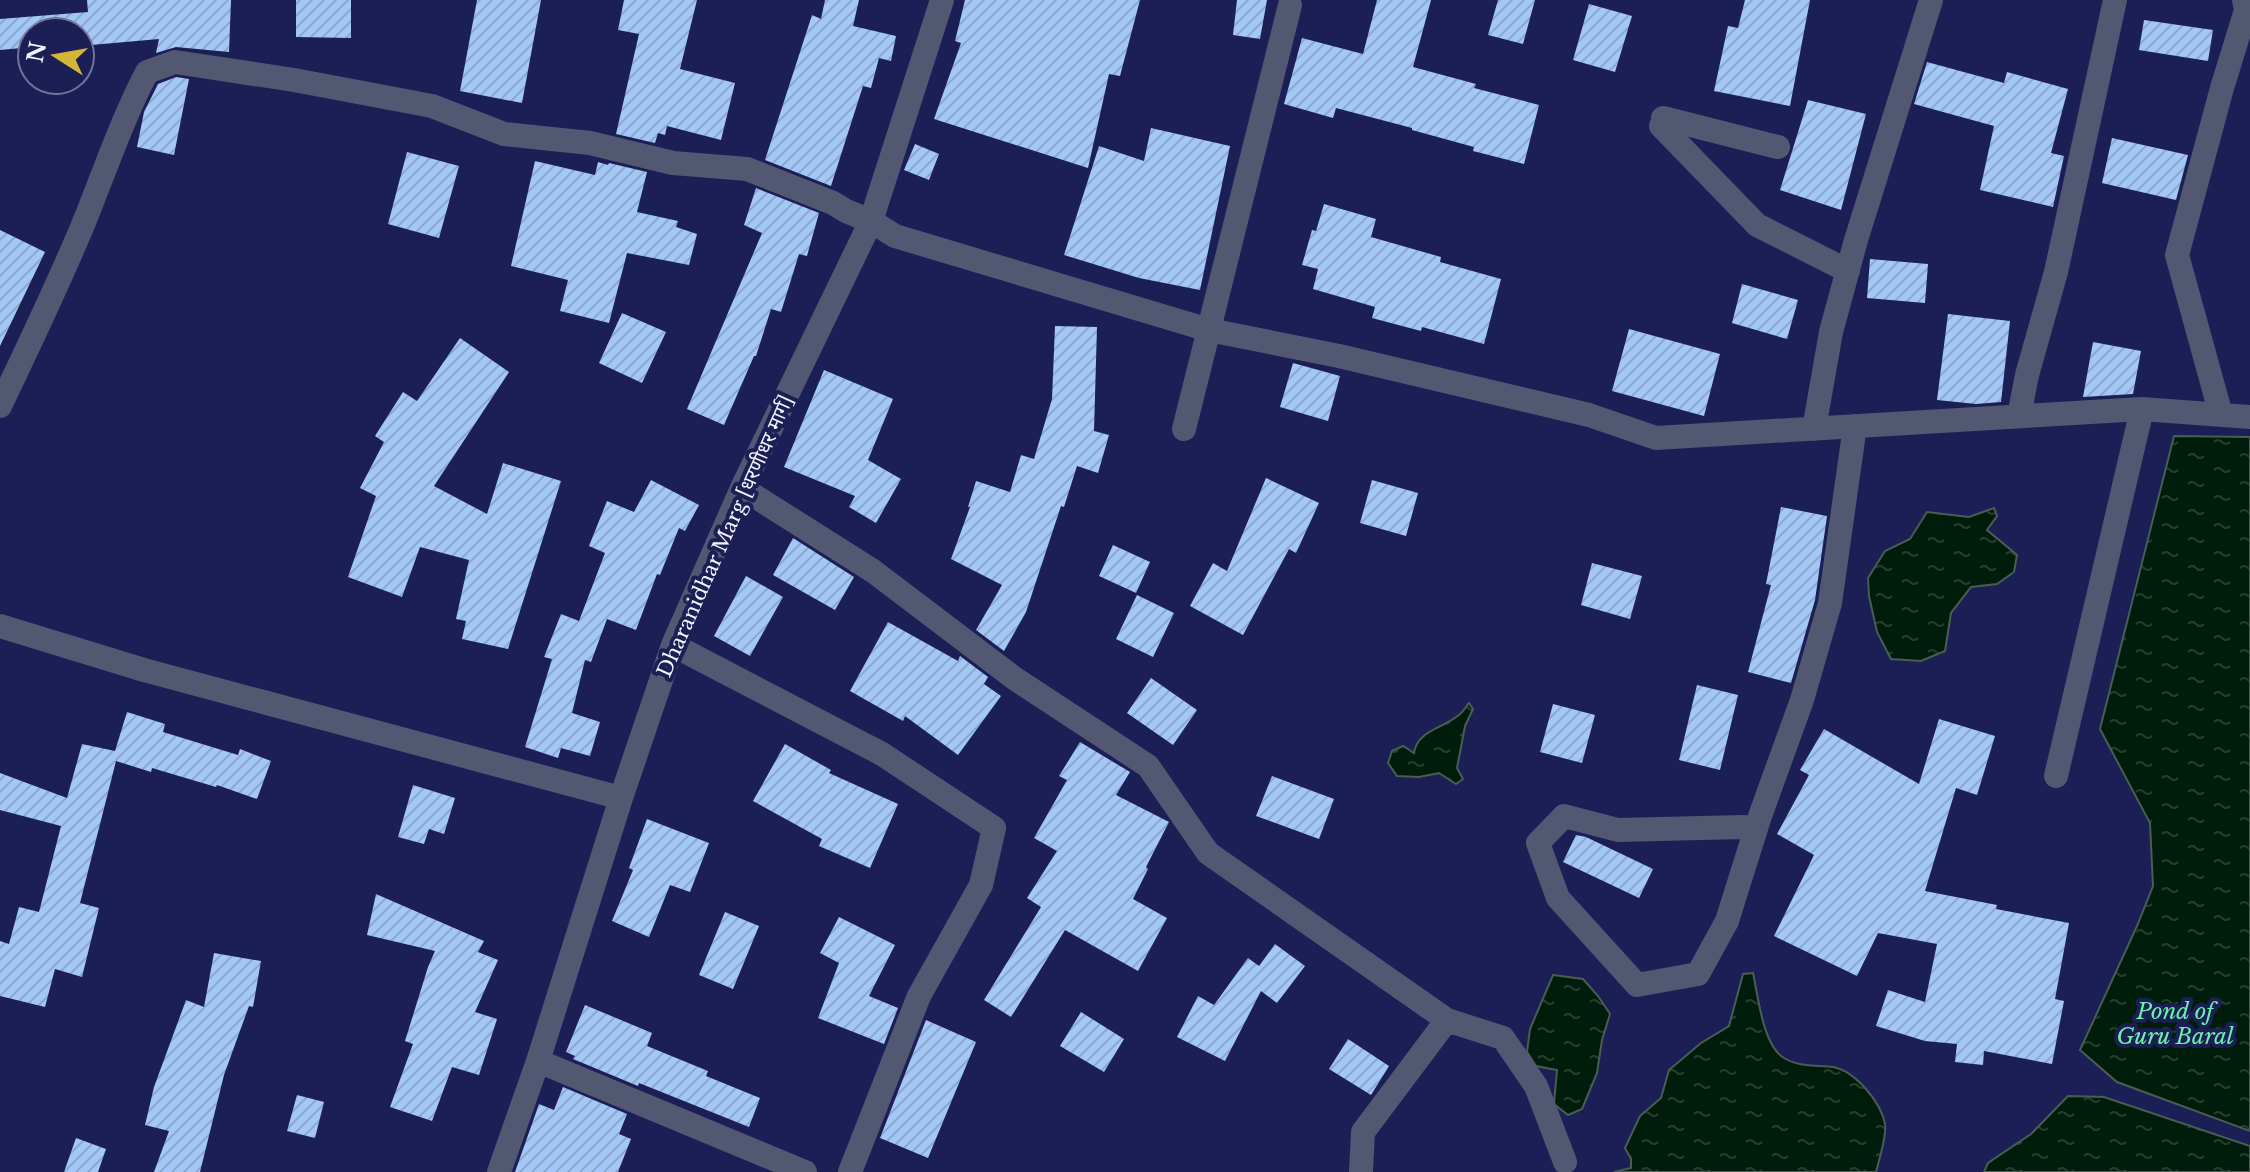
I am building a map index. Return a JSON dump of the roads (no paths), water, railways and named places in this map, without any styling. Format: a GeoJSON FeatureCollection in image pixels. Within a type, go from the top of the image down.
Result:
{"type":"FeatureCollection","features":[{"type":"Feature","properties":{"kind":"street","name":"Dharanidhar Marg [धरणीधर मार्ग]"},"geometry":{"type":"LineString","coordinates":[[499,1172],[673,645],[742,488],[871,221],[942,0]]}},
{"type":"Feature","properties":{"kind":"street"},"geometry":{"type":"LineString","coordinates":[[1814,429],[1831,332],[1931,0]]}},
{"type":"Feature","properties":{"kind":"street"},"geometry":{"type":"LineString","coordinates":[[2019,416],[2027,375],[2056,272],[2115,0]]}},
{"type":"Feature","properties":{"kind":"street"},"geometry":{"type":"LineString","coordinates":[[2221,415],[2177,255],[2246,10],[2244,0]]}},
{"type":"Feature","properties":{"kind":"street"},"geometry":{"type":"LineString","coordinates":[[1184,429],[1290,5]]}},
{"type":"Feature","properties":{"kind":"street"},"geometry":{"type":"LineString","coordinates":[[0,406],[86,216],[130,105],[147,72],[175,62],[432,106],[504,134],[590,143],[673,163],[747,169],[833,203],[895,236],[1209,330],[1339,356],[1589,415],[1656,438],[2142,409],[2250,417]]}},
{"type":"Feature","properties":{"kind":"street"},"geometry":{"type":"LineString","coordinates":[[1778,147],[1662,122],[1757,225],[1848,271]]}},
{"type":"Feature","properties":{"kind":"street"},"geometry":{"type":"LineString","coordinates":[[2056,776],[2142,409]]}},
{"type":"Feature","properties":{"kind":"street"},"geometry":{"type":"LineString","coordinates":[[1744,827],[1618,830],[1564,816],[1538,843],[1558,898],[1637,985],[1698,974],[1727,921],[1760,816],[1802,700],[1830,603],[1855,426]]}},
{"type":"Feature","properties":{"kind":"street"},"geometry":{"type":"LineString","coordinates":[[742,488],[873,571],[1014,678],[1148,766],[1208,853],[1447,1020],[1503,1038],[1536,1086],[1565,1162]]}},
{"type":"Feature","properties":{"kind":"street"},"geometry":{"type":"LineString","coordinates":[[0,626],[144,670],[621,798]]}},
{"type":"Feature","properties":{"kind":"street"},"geometry":{"type":"LineString","coordinates":[[673,645],[882,754],[994,828],[981,885],[919,996],[850,1172]]}},
{"type":"Feature","properties":{"kind":"street"},"geometry":{"type":"LineString","coordinates":[[1361,1172],[1363,1132],[1447,1020]]}},
{"type":"Feature","properties":{"kind":"street"},"geometry":{"type":"LineString","coordinates":[[538,1061],[805,1172]]}},
{"type":"Feature","properties":{"kind":"water","name":"Pond of Guru Baral"},"geometry":{"type":"Polygon","coordinates":[[[2174,436],[2250,437],[2250,1131],[2117,1082],[2080,1050],[2153,886],[2150,823],[2100,729],[2174,436]]]}},
{"type":"Feature","properties":{"kind":"water"},"geometry":{"type":"Polygon","coordinates":[[[1994,508],[1997,516],[1987,530],[2017,555],[2014,572],[1997,584],[1971,587],[1951,613],[1945,651],[1921,661],[1891,659],[1877,632],[1868,578],[1885,551],[1910,539],[1927,512],[1969,517],[1994,508]]]}},
{"type":"Feature","properties":{"kind":"water"},"geometry":{"type":"Polygon","coordinates":[[[1469,703],[1473,709],[1465,726],[1457,768],[1463,779],[1456,784],[1439,773],[1419,777],[1397,776],[1388,763],[1392,751],[1403,746],[1414,753],[1420,739],[1461,714],[1469,703]]]}},
{"type":"Feature","properties":{"kind":"water"},"geometry":{"type":"Polygon","coordinates":[[[1753,973],[1762,1020],[1777,1052],[1795,1063],[1833,1067],[1850,1074],[1878,1106],[1885,1129],[1876,1172],[1614,1172],[1631,1168],[1631,1159],[1625,1148],[1640,1116],[1661,1098],[1669,1070],[1701,1043],[1729,1026],[1743,974],[1753,973]]]}},
{"type":"Feature","properties":{"kind":"water"},"geometry":{"type":"Polygon","coordinates":[[[1553,975],[1583,979],[1610,1014],[1597,1073],[1582,1109],[1568,1115],[1554,1104],[1557,1070],[1536,1066],[1527,1052],[1530,1029],[1553,975]]]}},
{"type":"Feature","properties":{"kind":"water"},"geometry":{"type":"Polygon","coordinates":[[[2068,1096],[2104,1097],[2250,1146],[2250,1172],[1984,1172],[1988,1163],[2031,1134],[2068,1096]]]}}]}
